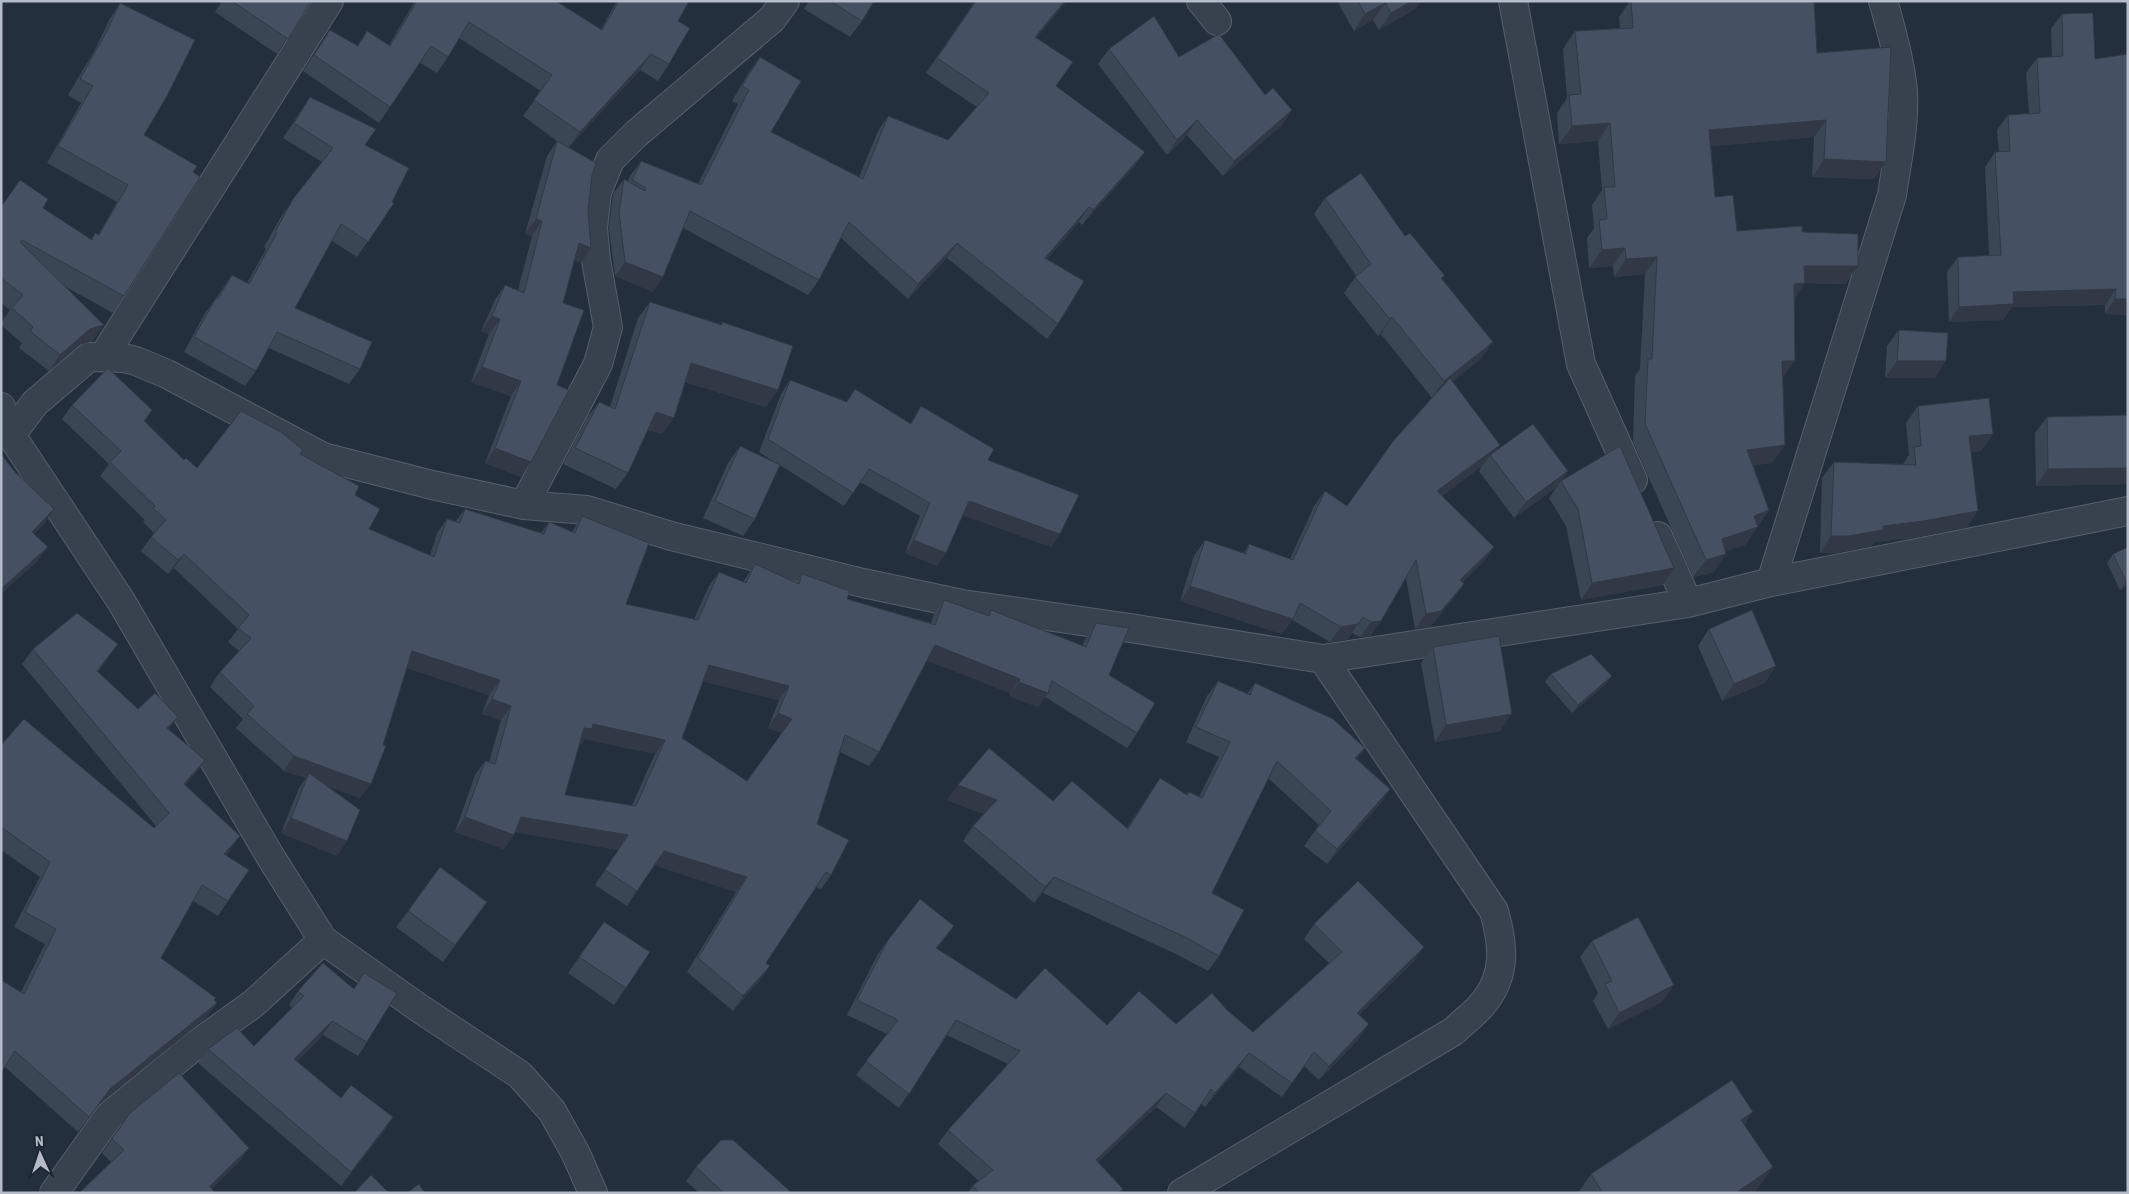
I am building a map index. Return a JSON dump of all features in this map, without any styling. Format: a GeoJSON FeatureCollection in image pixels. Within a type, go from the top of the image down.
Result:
{"type":"FeatureCollection","features":[{"type":"Feature","properties":{"kind":"street"},"geometry":{"type":"LineString","coordinates":[[103,357],[329,1]]}},
{"type":"Feature","properties":{"kind":"street"},"geometry":{"type":"LineString","coordinates":[[524,505],[598,364],[608,327],[596,260],[593,228],[597,192],[610,160],[636,134],[772,19],[784,1]]}},
{"type":"Feature","properties":{"kind":"street"},"geometry":{"type":"LineString","coordinates":[[1513,1],[1581,364],[1688,603]]}},
{"type":"Feature","properties":{"kind":"street"},"geometry":{"type":"LineString","coordinates":[[1771,582],[1892,195],[1900,142],[1903,93],[1898,51],[1883,1]]}},
{"type":"Feature","properties":{"kind":"street"},"geometry":{"type":"LineString","coordinates":[[11,435],[35,403],[89,357],[130,360],[167,374],[323,457],[432,485],[524,505],[587,510],[671,536],[863,583],[962,604],[1130,628],[1323,659],[1688,603],[1771,582],[2128,511]]}},
{"type":"Feature","properties":{"kind":"street"},"geometry":{"type":"LineString","coordinates":[[1,407],[11,435],[121,601],[270,856],[323,940],[419,1008],[520,1074],[552,1110],[576,1154],[593,1193]]}},
{"type":"Feature","properties":{"kind":"street"},"geometry":{"type":"LineString","coordinates":[[1182,1193],[1454,1031],[1486,1001],[1500,972],[1502,940],[1494,911],[1323,659]]}},
{"type":"Feature","properties":{"kind":"street"},"geometry":{"type":"LineString","coordinates":[[54,1193],[109,1116],[192,1047],[254,1004],[323,940]]}},
{"type":"Feature","properties":{"kind":"building"},"geometry":{"type":"Polygon","coordinates":[[[232,1],[311,1],[288,39],[232,1]]]}},
{"type":"Feature","properties":{"kind":"building"},"geometry":{"type":"Polygon","coordinates":[[[417,1],[556,1],[602,30],[619,1],[686,1],[688,3],[678,21],[690,28],[669,64],[651,54],[580,132],[534,100],[552,75],[469,22],[448,57],[431,46],[390,107],[314,55],[330,30],[358,46],[367,31],[390,46],[417,1]]]}},
{"type":"Feature","properties":{"kind":"building"},"geometry":{"type":"Polygon","coordinates":[[[830,1],[874,1],[862,21],[830,1]]]}},
{"type":"Feature","properties":{"kind":"building"},"geometry":{"type":"Polygon","coordinates":[[[976,1],[1065,1],[1035,37],[1073,62],[1056,86],[1145,152],[1093,210],[1089,207],[1045,258],[1084,281],[1058,324],[957,243],[918,284],[849,222],[819,280],[690,211],[663,277],[625,262],[619,213],[624,179],[645,191],[646,188],[632,180],[641,161],[701,185],[749,90],[742,86],[760,57],[801,81],[771,132],[863,179],[888,116],[948,140],[989,93],[937,58],[976,1]]]}},
{"type":"Feature","properties":{"kind":"building"},"geometry":{"type":"Polygon","coordinates":[[[1358,1],[1412,1],[1391,13],[1385,3],[1365,14],[1358,1]]]}},
{"type":"Feature","properties":{"kind":"building"},"geometry":{"type":"Polygon","coordinates":[[[1631,1],[1814,1],[1817,53],[1891,47],[1886,162],[1824,159],[1826,120],[1709,130],[1715,197],[1733,195],[1737,231],[1802,226],[1802,232],[1858,234],[1858,266],[1804,266],[1805,283],[1794,284],[1795,361],[1782,361],[1785,445],[1747,450],[1769,510],[1754,516],[1758,527],[1722,539],[1726,554],[1706,560],[1645,424],[1648,359],[1652,359],[1657,257],[1626,259],[1625,248],[1602,250],[1599,220],[1607,219],[1604,187],[1615,187],[1610,123],[1572,126],[1569,95],[1581,94],[1575,31],[1633,28],[1631,1]]]}},
{"type":"Feature","properties":{"kind":"building"},"geometry":{"type":"Polygon","coordinates":[[[120,3],[195,40],[167,96],[144,135],[197,166],[193,172],[200,177],[124,296],[22,240],[20,242],[104,325],[90,329],[60,355],[30,331],[33,327],[12,308],[23,295],[1,278],[1,207],[20,180],[48,199],[43,208],[92,240],[95,233],[99,235],[128,185],[58,146],[93,86],[80,79],[107,31],[120,3]]]}},
{"type":"Feature","properties":{"kind":"building"},"geometry":{"type":"Polygon","coordinates":[[[2093,13],[2095,59],[2128,54],[2128,299],[2115,299],[2116,289],[2013,292],[2014,304],[1959,307],[1958,257],[2001,255],[1995,152],[2010,151],[2008,115],[2040,113],[2037,58],[2063,56],[2062,14],[2093,13]]]}},
{"type":"Feature","properties":{"kind":"building"},"geometry":{"type":"Polygon","coordinates":[[[1154,16],[1179,57],[1219,34],[1265,95],[1273,88],[1292,110],[1234,161],[1197,120],[1177,140],[1109,49],[1154,16]]]}},
{"type":"Feature","properties":{"kind":"building"},"geometry":{"type":"Polygon","coordinates":[[[310,97],[376,129],[365,145],[409,168],[392,202],[394,203],[368,242],[341,224],[295,308],[372,342],[360,369],[277,332],[256,371],[194,337],[216,298],[218,299],[232,275],[249,284],[293,199],[333,148],[294,123],[310,97]]]}},
{"type":"Feature","properties":{"kind":"building"},"geometry":{"type":"Polygon","coordinates":[[[557,141],[596,163],[592,175],[588,211],[591,248],[579,243],[563,303],[584,310],[557,385],[569,390],[531,462],[495,448],[521,381],[482,367],[500,319],[492,316],[505,285],[524,293],[542,221],[536,219],[557,141]]]}},
{"type":"Feature","properties":{"kind":"building"},"geometry":{"type":"Polygon","coordinates":[[[1361,173],[1405,236],[1410,233],[1445,276],[1441,278],[1493,342],[1444,381],[1392,317],[1390,319],[1355,277],[1371,264],[1325,198],[1361,173]]]}},
{"type":"Feature","properties":{"kind":"building"},"geometry":{"type":"Polygon","coordinates":[[[650,302],[722,325],[722,322],[793,346],[778,390],[691,363],[674,418],[656,412],[628,473],[575,448],[599,402],[615,409],[650,302]]]}},
{"type":"Feature","properties":{"kind":"building"},"geometry":{"type":"Polygon","coordinates":[[[1899,330],[1948,333],[1946,361],[1897,361],[1899,330]]]}},
{"type":"Feature","properties":{"kind":"building"},"geometry":{"type":"Polygon","coordinates":[[[108,368],[152,410],[144,421],[184,460],[186,458],[197,468],[241,411],[281,432],[303,450],[300,454],[359,486],[355,495],[380,509],[369,529],[434,557],[447,519],[460,523],[465,509],[544,534],[549,522],[575,533],[582,516],[649,543],[626,604],[698,620],[719,572],[746,583],[755,564],[799,584],[802,574],[850,591],[847,599],[935,625],[944,600],[989,616],[991,610],[1086,647],[1096,623],[1129,628],[1109,675],[1155,703],[1137,733],[1052,681],[1048,693],[1019,682],[1020,679],[935,645],[879,752],[845,735],[817,824],[849,840],[831,875],[826,872],[766,963],[770,966],[743,996],[698,958],[747,877],[664,851],[637,891],[605,870],[628,835],[521,817],[514,835],[465,817],[485,761],[495,764],[511,706],[492,699],[500,680],[412,651],[383,745],[386,746],[371,784],[294,756],[247,714],[254,706],[220,672],[251,638],[238,628],[249,615],[184,554],[178,560],[151,537],[166,520],[153,508],[155,506],[110,462],[121,451],[72,405],[108,368]],[[709,665],[682,738],[747,781],[792,719],[778,713],[789,686],[709,665]],[[593,724],[592,729],[584,728],[565,795],[636,806],[665,740],[593,724]]]}},
{"type":"Feature","properties":{"kind":"building"},"geometry":{"type":"Polygon","coordinates":[[[1450,378],[1500,445],[1437,491],[1494,547],[1460,580],[1464,584],[1441,611],[1426,614],[1416,560],[1381,621],[1371,622],[1363,617],[1358,624],[1341,627],[1300,603],[1293,619],[1190,586],[1205,540],[1246,554],[1249,544],[1293,560],[1325,491],[1347,506],[1394,440],[1450,378]]]}},
{"type":"Feature","properties":{"kind":"building"},"geometry":{"type":"Polygon","coordinates":[[[790,380],[847,402],[855,389],[911,424],[921,406],[994,449],[988,460],[1079,495],[1060,534],[969,501],[946,553],[914,540],[930,503],[869,469],[853,493],[768,439],[790,380]]]}},
{"type":"Feature","properties":{"kind":"building"},"geometry":{"type":"Polygon","coordinates":[[[1989,398],[1993,434],[1969,436],[1978,511],[1883,526],[1883,530],[1848,536],[1831,536],[1834,462],[1916,465],[1914,447],[1921,446],[1918,406],[1989,398]]]}},
{"type":"Feature","properties":{"kind":"building"},"geometry":{"type":"Polygon","coordinates":[[[2128,415],[2128,468],[2048,469],[2047,417],[2128,415]]]}},
{"type":"Feature","properties":{"kind":"building"},"geometry":{"type":"Polygon","coordinates":[[[1533,424],[1568,471],[1526,502],[1490,455],[1533,424]]]}},
{"type":"Feature","properties":{"kind":"building"},"geometry":{"type":"Polygon","coordinates":[[[740,446],[780,465],[755,519],[715,501],[740,446]]]}},
{"type":"Feature","properties":{"kind":"building"},"geometry":{"type":"Polygon","coordinates":[[[1620,446],[1674,568],[1592,583],[1578,509],[1561,481],[1620,446]]]}},
{"type":"Feature","properties":{"kind":"building"},"geometry":{"type":"Polygon","coordinates":[[[1,454],[15,472],[54,509],[32,532],[48,547],[1,589],[1,454]]]}},
{"type":"Feature","properties":{"kind":"building"},"geometry":{"type":"Polygon","coordinates":[[[2128,547],[2128,580],[2126,581],[2113,554],[2128,547]]]}},
{"type":"Feature","properties":{"kind":"building"},"geometry":{"type":"Polygon","coordinates":[[[1752,610],[1776,666],[1734,684],[1709,629],[1752,610]]]}},
{"type":"Feature","properties":{"kind":"building"},"geometry":{"type":"Polygon","coordinates":[[[77,613],[118,644],[97,671],[138,709],[155,693],[178,717],[167,728],[205,760],[184,784],[240,836],[224,854],[249,870],[228,901],[202,885],[161,958],[216,998],[214,1000],[217,1003],[110,1089],[89,1117],[15,1051],[1,1073],[1,980],[24,994],[56,929],[25,912],[50,862],[1,827],[1,745],[24,719],[154,828],[169,813],[33,649],[77,613]]]}},
{"type":"Feature","properties":{"kind":"building"},"geometry":{"type":"Polygon","coordinates":[[[1499,636],[1512,714],[1446,725],[1433,647],[1499,636]]]}},
{"type":"Feature","properties":{"kind":"building"},"geometry":{"type":"Polygon","coordinates":[[[1591,654],[1612,676],[1578,705],[1551,674],[1591,654]]]}},
{"type":"Feature","properties":{"kind":"building"},"geometry":{"type":"Polygon","coordinates":[[[1218,681],[1250,695],[1255,683],[1333,719],[1365,748],[1355,758],[1390,789],[1337,849],[1315,831],[1331,811],[1277,761],[1212,893],[1244,910],[1219,956],[1187,938],[1054,877],[1045,887],[973,826],[997,800],[958,785],[989,748],[1053,801],[1072,781],[1128,829],[1160,778],[1187,795],[1189,792],[1202,798],[1230,742],[1196,727],[1218,681]]]}},
{"type":"Feature","properties":{"kind":"building"},"geometry":{"type":"Polygon","coordinates":[[[309,773],[360,810],[347,841],[291,818],[309,773]]]}},
{"type":"Feature","properties":{"kind":"building"},"geometry":{"type":"Polygon","coordinates":[[[440,867],[487,902],[455,945],[408,911],[440,867]]]}},
{"type":"Feature","properties":{"kind":"building"},"geometry":{"type":"Polygon","coordinates":[[[1358,881],[1424,947],[1357,1013],[1369,1024],[1329,1066],[1314,1052],[1292,1083],[1249,1053],[1215,1093],[1211,1089],[1195,1113],[1166,1093],[1096,1160],[1123,1189],[1118,1193],[979,1193],[973,1185],[993,1170],[948,1130],[1020,1051],[956,1020],[909,1094],[866,1061],[898,1020],[857,1000],[888,940],[920,899],[954,926],[936,948],[1016,999],[1045,968],[1107,1025],[1139,991],[1176,1024],[1212,993],[1227,1010],[1253,1032],[1342,952],[1314,924],[1358,881]]]}},
{"type":"Feature","properties":{"kind":"building"},"geometry":{"type":"Polygon","coordinates":[[[1638,917],[1674,985],[1619,1013],[1605,984],[1612,981],[1592,941],[1638,917]]]}},
{"type":"Feature","properties":{"kind":"building"},"geometry":{"type":"Polygon","coordinates":[[[604,922],[650,952],[626,988],[579,957],[604,922]]]}},
{"type":"Feature","properties":{"kind":"building"},"geometry":{"type":"Polygon","coordinates":[[[323,963],[354,989],[364,973],[397,993],[367,1042],[332,1021],[294,1059],[341,1098],[351,1085],[393,1117],[351,1172],[208,1049],[237,1028],[254,1046],[304,996],[298,991],[323,963]]]}},
{"type":"Feature","properties":{"kind":"building"},"geometry":{"type":"Polygon","coordinates":[[[179,1073],[249,1148],[210,1186],[215,1193],[79,1193],[124,1150],[112,1139],[130,1113],[179,1073]]]}},
{"type":"Feature","properties":{"kind":"building"},"geometry":{"type":"Polygon","coordinates":[[[1732,1080],[1753,1112],[1741,1120],[1773,1167],[1736,1193],[1603,1193],[1591,1174],[1732,1080]]]}},
{"type":"Feature","properties":{"kind":"building"},"geometry":{"type":"Polygon","coordinates":[[[721,1140],[733,1140],[792,1193],[724,1193],[696,1167],[721,1140]]]}},
{"type":"Feature","properties":{"kind":"building"},"geometry":{"type":"Polygon","coordinates":[[[371,1175],[389,1193],[354,1193],[371,1175]]]}},
{"type":"Feature","properties":{"kind":"building"},"geometry":{"type":"Polygon","coordinates":[[[419,1184],[425,1193],[407,1193],[419,1184]]]}}]}
